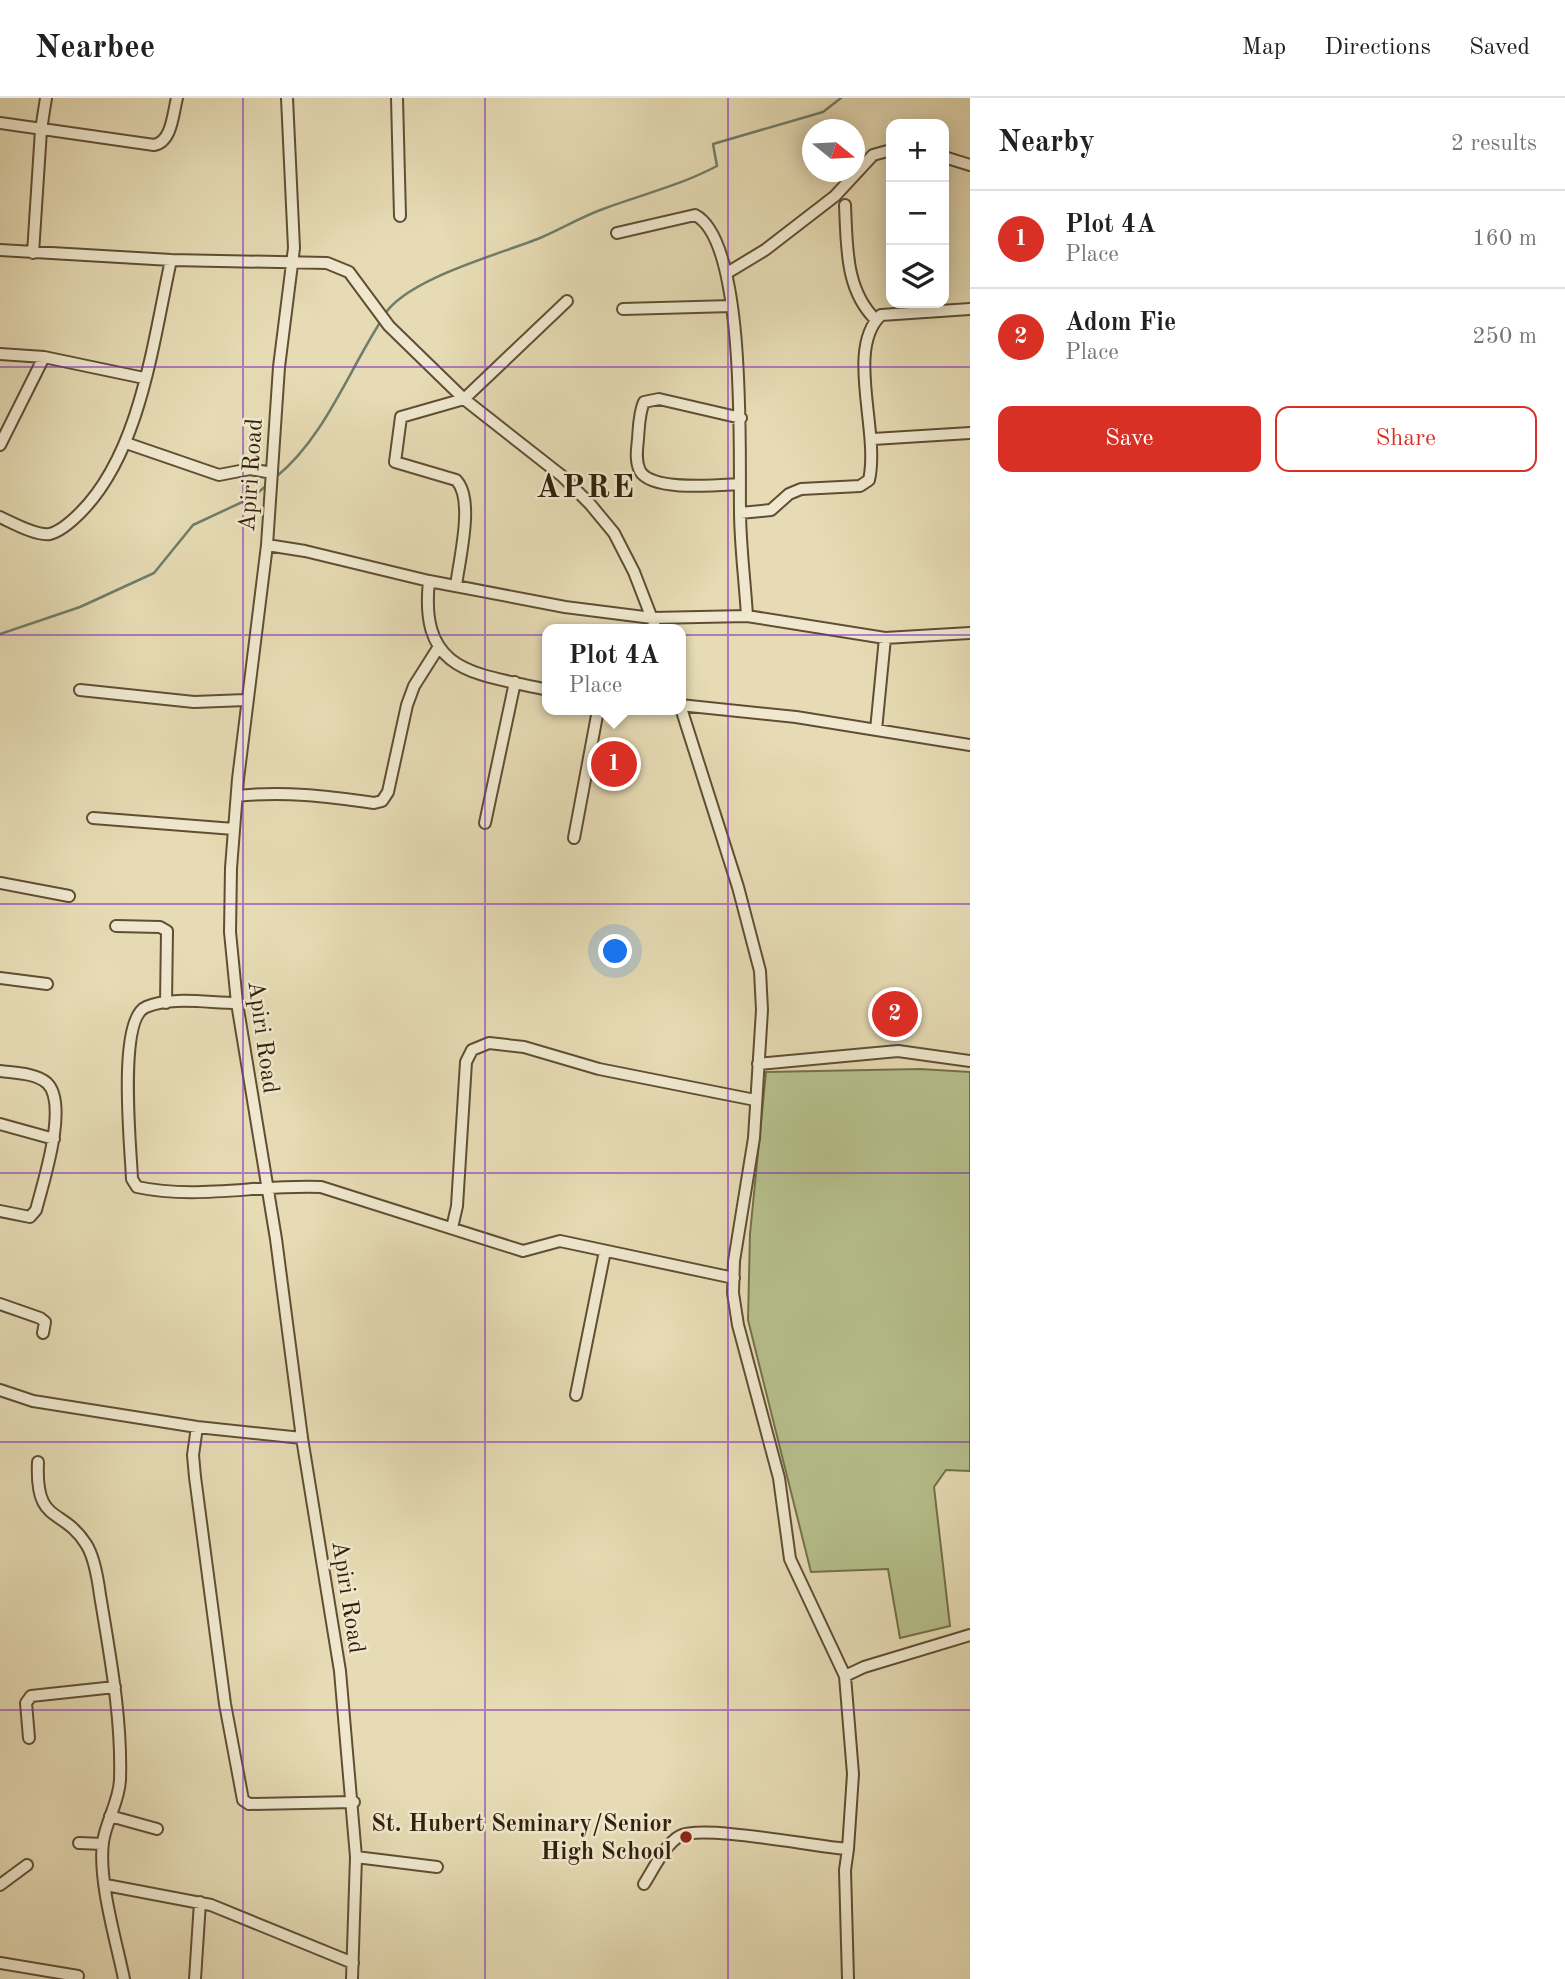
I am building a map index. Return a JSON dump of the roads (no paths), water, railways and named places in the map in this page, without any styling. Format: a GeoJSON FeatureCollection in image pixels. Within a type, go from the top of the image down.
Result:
{"type":"FeatureCollection","features":[{"type":"Feature","properties":{"kind":"street"},"geometry":{"type":"LineString","coordinates":[[33,253],[41,130],[46,98]]}},
{"type":"Feature","properties":{"kind":"street"},"geometry":{"type":"LineString","coordinates":[[0,123],[162,144],[167,138],[177,98]]}},
{"type":"Feature","properties":{"kind":"street","name":"Apiri Road"},"geometry":{"type":"LineString","coordinates":[[287,98],[292,265],[279,367],[267,545],[246,700],[237,796],[230,932],[237,1003],[340,1671],[354,1802],[356,1857],[352,1979]]}},
{"type":"Feature","properties":{"kind":"street"},"geometry":{"type":"LineString","coordinates":[[397,98],[400,216]]}},
{"type":"Feature","properties":{"kind":"street"},"geometry":{"type":"LineString","coordinates":[[727,273],[765,250],[835,196],[873,155],[886,151]]}},
{"type":"Feature","properties":{"kind":"street"},"geometry":{"type":"LineString","coordinates":[[949,159],[970,166]]}},
{"type":"Feature","properties":{"kind":"street"},"geometry":{"type":"LineString","coordinates":[[845,205],[848,256],[854,288],[862,306],[876,320]]}},
{"type":"Feature","properties":{"kind":"street"},"geometry":{"type":"LineString","coordinates":[[617,233],[695,215],[709,228],[727,273],[741,418],[740,513],[747,617]]}},
{"type":"Feature","properties":{"kind":"street"},"geometry":{"type":"LineString","coordinates":[[0,250],[292,265],[327,263],[349,272],[389,326],[464,399],[562,476],[590,504],[614,533],[654,624]]}},
{"type":"Feature","properties":{"kind":"street"},"geometry":{"type":"LineString","coordinates":[[0,517],[42,534],[52,534],[70,523],[105,482],[126,443],[145,378],[171,260]]}},
{"type":"Feature","properties":{"kind":"street"},"geometry":{"type":"LineString","coordinates":[[456,586],[466,504],[463,487],[456,481],[396,463],[401,417],[464,399],[567,301]]}},
{"type":"Feature","properties":{"kind":"street"},"geometry":{"type":"LineString","coordinates":[[624,309],[732,306]]}},
{"type":"Feature","properties":{"kind":"street"},"geometry":{"type":"LineString","coordinates":[[740,513],[771,509],[789,494],[801,489],[860,486],[869,480],[873,439],[864,371],[864,341],[876,320],[881,315],[970,309]]}},
{"type":"Feature","properties":{"kind":"street"},"geometry":{"type":"LineString","coordinates":[[0,354],[44,357],[145,378]]}},
{"type":"Feature","properties":{"kind":"street"},"geometry":{"type":"LineString","coordinates":[[0,445],[3,433],[44,357]]}},
{"type":"Feature","properties":{"kind":"street"},"geometry":{"type":"LineString","coordinates":[[740,484],[689,486],[667,483],[644,476],[639,470],[636,455],[644,402],[659,399],[741,418]]}},
{"type":"Feature","properties":{"kind":"street"},"geometry":{"type":"LineString","coordinates":[[873,439],[970,433]]}},
{"type":"Feature","properties":{"kind":"street"},"geometry":{"type":"LineString","coordinates":[[126,443],[219,475],[250,470],[272,473]]}},
{"type":"Feature","properties":{"kind":"street"},"geometry":{"type":"LineString","coordinates":[[267,545],[304,551],[429,581],[654,624],[747,617],[885,638],[970,633]]}},
{"type":"Feature","properties":{"kind":"street"},"geometry":{"type":"LineString","coordinates":[[429,581],[426,610],[431,635],[438,648],[473,672],[542,689]]}},
{"type":"Feature","properties":{"kind":"street"},"geometry":{"type":"LineString","coordinates":[[876,730],[885,638]]}},
{"type":"Feature","properties":{"kind":"street"},"geometry":{"type":"LineString","coordinates":[[237,796],[270,793],[317,795],[374,803],[382,801],[388,792],[407,705],[414,686],[438,648]]}},
{"type":"Feature","properties":{"kind":"street"},"geometry":{"type":"LineString","coordinates":[[485,823],[514,682]]}},
{"type":"Feature","properties":{"kind":"street"},"geometry":{"type":"LineString","coordinates":[[80,690],[194,702],[246,700]]}},
{"type":"Feature","properties":{"kind":"street"},"geometry":{"type":"LineString","coordinates":[[686,706],[796,717],[970,745]]}},
{"type":"Feature","properties":{"kind":"street"},"geometry":{"type":"LineString","coordinates":[[574,838],[597,715]]}},
{"type":"Feature","properties":{"kind":"street"},"geometry":{"type":"LineString","coordinates":[[684,715],[738,887],[760,971],[762,1010],[754,1138],[734,1278],[738,1325],[779,1478],[790,1559],[845,1676],[853,1774],[845,1870],[848,1979]]}},
{"type":"Feature","properties":{"kind":"street"},"geometry":{"type":"LineString","coordinates":[[93,818],[234,829]]}},
{"type":"Feature","properties":{"kind":"street"},"geometry":{"type":"LineString","coordinates":[[0,883],[69,895]]}},
{"type":"Feature","properties":{"kind":"street"},"geometry":{"type":"LineString","coordinates":[[116,926],[160,927],[167,931],[166,1003]]}},
{"type":"Feature","properties":{"kind":"street"},"geometry":{"type":"LineString","coordinates":[[0,978],[47,984]]}},
{"type":"Feature","properties":{"kind":"street"},"geometry":{"type":"LineString","coordinates":[[237,1003],[166,1003],[141,1009],[127,1049],[132,1179],[137,1186],[146,1189],[210,1192],[320,1187],[523,1251],[560,1241],[734,1278]]}},
{"type":"Feature","properties":{"kind":"street"},"geometry":{"type":"LineString","coordinates":[[452,1228],[457,1206],[467,1062],[472,1050],[489,1043],[524,1047],[598,1069],[755,1100]]}},
{"type":"Feature","properties":{"kind":"street"},"geometry":{"type":"LineString","coordinates":[[758,1064],[898,1051],[970,1061]]}},
{"type":"Feature","properties":{"kind":"street"},"geometry":{"type":"LineString","coordinates":[[0,1071],[46,1082],[54,1093],[54,1139],[36,1210],[30,1217],[0,1211]]}},
{"type":"Feature","properties":{"kind":"street"},"geometry":{"type":"LineString","coordinates":[[0,1124],[54,1139]]}},
{"type":"Feature","properties":{"kind":"street"},"geometry":{"type":"LineString","coordinates":[[576,1395],[605,1251]]}},
{"type":"Feature","properties":{"kind":"street"},"geometry":{"type":"LineString","coordinates":[[0,1304],[40,1318],[45,1322],[43,1333]]}},
{"type":"Feature","properties":{"kind":"street"},"geometry":{"type":"LineString","coordinates":[[0,1390],[33,1401],[197,1427],[302,1438]]}},
{"type":"Feature","properties":{"kind":"street"},"geometry":{"type":"LineString","coordinates":[[197,1427],[193,1455],[195,1477],[225,1704],[243,1800],[249,1804],[354,1802]]}},
{"type":"Feature","properties":{"kind":"street"},"geometry":{"type":"LineString","coordinates":[[38,1462],[38,1486],[50,1514],[87,1545],[98,1582],[115,1687],[120,1780],[119,1794],[103,1844],[106,1885],[124,1979]]}},
{"type":"Feature","properties":{"kind":"street"},"geometry":{"type":"LineString","coordinates":[[845,1676],[864,1667],[970,1635]]}},
{"type":"Feature","properties":{"kind":"street"},"geometry":{"type":"LineString","coordinates":[[29,1738],[26,1703],[31,1696],[115,1687]]}},
{"type":"Feature","properties":{"kind":"street"},"geometry":{"type":"LineString","coordinates":[[110,1816],[157,1829]]}},
{"type":"Feature","properties":{"kind":"street"},"geometry":{"type":"LineString","coordinates":[[644,1884],[678,1837],[691,1832],[848,1849]]}},
{"type":"Feature","properties":{"kind":"street"},"geometry":{"type":"LineString","coordinates":[[79,1843],[103,1844]]}},
{"type":"Feature","properties":{"kind":"street"},"geometry":{"type":"LineString","coordinates":[[356,1857],[437,1867]]}},
{"type":"Feature","properties":{"kind":"street"},"geometry":{"type":"LineString","coordinates":[[0,1885],[27,1865]]}},
{"type":"Feature","properties":{"kind":"street"},"geometry":{"type":"LineString","coordinates":[[106,1885],[200,1902],[354,1963]]}},
{"type":"Feature","properties":{"kind":"street"},"geometry":{"type":"LineString","coordinates":[[195,1979],[200,1902]]}},
{"type":"Feature","properties":{"kind":"street"},"geometry":{"type":"LineString","coordinates":[[0,1963],[78,1976]]}},
{"type":"Feature","properties":{"kind":"waterway"},"geometry":{"type":"LineString","coordinates":[[384,315],[413,290],[455,269],[540,238],[595,212],[717,166],[713,144],[823,112],[841,98]]}},
{"type":"Feature","properties":{"kind":"waterway"},"geometry":{"type":"LineString","coordinates":[[276,477],[293,461],[322,424],[381,321]]}},
{"type":"Feature","properties":{"kind":"waterway"},"geometry":{"type":"LineString","coordinates":[[0,634],[80,607],[154,573],[193,525],[253,497],[268,484]]}},
{"type":"Feature","properties":{"kind":"place","name":"Plot 4A"},"geometry":{"type":"Point","coordinates":[614,764]}},
{"type":"Feature","properties":{"kind":"place","name":"Adom Fie"},"geometry":{"type":"Point","coordinates":[895,1014]}},
{"type":"Feature","properties":{"kind":"place","name":"St. Hubert Seminary/Senior High School"},"geometry":{"type":"Point","coordinates":[686,1837]}},
{"type":"Feature","properties":{"kind":"district","name":"APRE"},"geometry":{"type":"Point","coordinates":[586,486]}}]}
